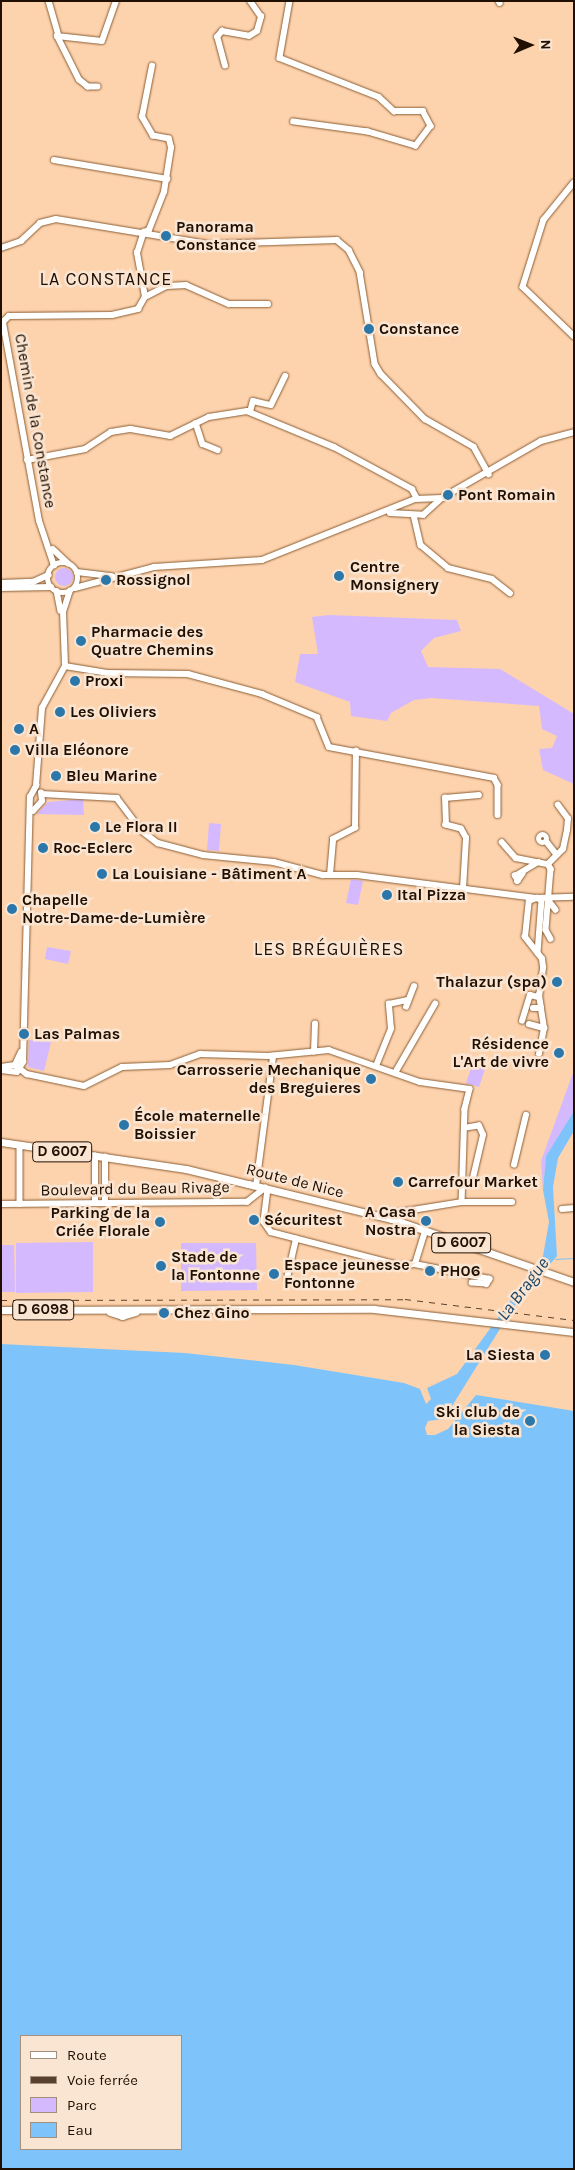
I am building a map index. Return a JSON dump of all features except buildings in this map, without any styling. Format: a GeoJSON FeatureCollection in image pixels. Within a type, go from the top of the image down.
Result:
{"type":"FeatureCollection","features":[{"type":"Feature","properties":{"kind":"main road","name":"Route de Nice"},"geometry":{"type":"LineString","coordinates":[[1,1142],[106,1157],[256,1186],[392,1219],[574,1282]]}},
{"type":"Feature","properties":{"kind":"main road","name":"D 6098"},"geometry":{"type":"LineString","coordinates":[[1,1310],[84,1309],[122,1313],[156,1309],[374,1309],[483,1319],[574,1332]]}},
{"type":"Feature","properties":{"kind":"street"},"geometry":{"type":"LineString","coordinates":[[49,1],[58,33],[56,40],[79,80],[88,87],[98,87]]}},
{"type":"Feature","properties":{"kind":"street"},"geometry":{"type":"LineString","coordinates":[[58,33],[90,42],[102,41],[116,1]]}},
{"type":"Feature","properties":{"kind":"street"},"geometry":{"type":"LineString","coordinates":[[225,66],[217,36],[222,31],[249,36],[256,31],[261,17],[250,1]]}},
{"type":"Feature","properties":{"kind":"street"},"geometry":{"type":"LineString","coordinates":[[290,1],[280,58],[379,97],[394,111],[423,111],[431,126],[416,146],[368,132],[294,122]]}},
{"type":"Feature","properties":{"kind":"street"},"geometry":{"type":"LineString","coordinates":[[152,66],[142,117],[153,136],[169,139],[167,179],[149,230],[144,232],[137,253],[145,298],[167,286],[186,285],[229,304],[268,304]]}},
{"type":"Feature","properties":{"kind":"street"},"geometry":{"type":"LineString","coordinates":[[54,160],[167,179]]}},
{"type":"Feature","properties":{"kind":"street"},"geometry":{"type":"LineString","coordinates":[[574,183],[544,220],[523,287],[574,336]]}},
{"type":"Feature","properties":{"kind":"street"},"geometry":{"type":"LineString","coordinates":[[1,248],[21,241],[47,220],[144,232],[208,244],[326,237],[345,245],[360,272],[375,364],[424,419],[474,447],[489,474]]}},
{"type":"Feature","properties":{"kind":"street","name":"Chemin de la Constance"},"geometry":{"type":"LineString","coordinates":[[54,566],[27,460],[10,376],[3,322],[6,317],[127,313],[141,306],[145,298]]}},
{"type":"Feature","properties":{"kind":"street"},"geometry":{"type":"LineString","coordinates":[[1,376],[10,376]]}},
{"type":"Feature","properties":{"kind":"street"},"geometry":{"type":"LineString","coordinates":[[250,412],[253,401],[271,405],[285,376]]}},
{"type":"Feature","properties":{"kind":"street"},"geometry":{"type":"LineString","coordinates":[[27,460],[85,449],[110,432],[131,429],[170,436],[209,417],[250,412],[334,447],[412,489],[417,498],[424,500],[442,498]]}},
{"type":"Feature","properties":{"kind":"street"},"geometry":{"type":"LineString","coordinates":[[196,423],[203,444],[218,450]]}},
{"type":"Feature","properties":{"kind":"street"},"geometry":{"type":"LineString","coordinates":[[380,513],[416,515],[442,498],[489,474],[541,441],[574,432]]}},
{"type":"Feature","properties":{"kind":"street"},"geometry":{"type":"LineString","coordinates":[[57,591],[72,590],[116,576],[154,567],[262,560],[417,498]]}},
{"type":"Feature","properties":{"kind":"street"},"geometry":{"type":"LineString","coordinates":[[424,500],[427,508]]}},
{"type":"Feature","properties":{"kind":"street"},"geometry":{"type":"LineString","coordinates":[[411,502],[416,515],[421,545],[448,568],[492,579],[510,593]]}},
{"type":"Feature","properties":{"kind":"street"},"geometry":{"type":"LineString","coordinates":[[48,544],[77,572],[116,576]]}},
{"type":"Feature","properties":{"kind":"street"},"geometry":{"type":"LineString","coordinates":[[1,583],[33,582],[49,574],[54,566],[68,564]]}},
{"type":"Feature","properties":{"kind":"street"},"geometry":{"type":"LineString","coordinates":[[63,625],[77,572]]}},
{"type":"Feature","properties":{"kind":"street"},"geometry":{"type":"LineString","coordinates":[[18,1067],[24,1012],[24,926],[33,811],[34,804],[39,795],[36,786],[42,708],[65,666],[63,625],[57,591],[52,587],[49,574]]}},
{"type":"Feature","properties":{"kind":"street"},"geometry":{"type":"LineString","coordinates":[[1,588],[52,587]]}},
{"type":"Feature","properties":{"kind":"street"},"geometry":{"type":"LineString","coordinates":[[65,666],[124,674],[188,674],[262,694],[317,717],[327,746],[494,778],[498,785],[498,815]]}},
{"type":"Feature","properties":{"kind":"street"},"geometry":{"type":"LineString","coordinates":[[330,875],[333,839],[355,828],[356,752]]}},
{"type":"Feature","properties":{"kind":"street"},"geometry":{"type":"LineString","coordinates":[[39,795],[118,798],[142,831],[176,850],[274,862],[330,875],[536,898],[549,899],[574,896]]}},
{"type":"Feature","properties":{"kind":"street"},"geometry":{"type":"LineString","coordinates":[[34,804],[39,795]]}},
{"type":"Feature","properties":{"kind":"street"},"geometry":{"type":"LineString","coordinates":[[463,889],[466,838],[461,829],[446,825],[446,798],[479,795]]}},
{"type":"Feature","properties":{"kind":"street"},"geometry":{"type":"LineString","coordinates":[[551,939],[546,930],[549,899],[548,864],[565,844],[568,819],[558,805]]}},
{"type":"Feature","properties":{"kind":"street"},"geometry":{"type":"LineString","coordinates":[[502,842],[516,858],[548,864]]}},
{"type":"Feature","properties":{"kind":"street"},"geometry":{"type":"LineString","coordinates":[[547,842],[557,855]]}},
{"type":"Feature","properties":{"kind":"street"},"geometry":{"type":"LineString","coordinates":[[523,874],[538,862]]}},
{"type":"Feature","properties":{"kind":"street"},"geometry":{"type":"LineString","coordinates":[[536,898],[542,900],[538,953]]}},
{"type":"Feature","properties":{"kind":"street"},"geometry":{"type":"LineString","coordinates":[[536,898],[528,911],[528,942],[538,953],[543,967],[539,996],[544,1028],[539,1054]]}},
{"type":"Feature","properties":{"kind":"street"},"geometry":{"type":"LineString","coordinates":[[549,899],[556,910]]}},
{"type":"Feature","properties":{"kind":"street"},"geometry":{"type":"LineString","coordinates":[[528,942],[539,938]]}},
{"type":"Feature","properties":{"kind":"street"},"geometry":{"type":"LineString","coordinates":[[406,1007],[414,986]]}},
{"type":"Feature","properties":{"kind":"street"},"geometry":{"type":"LineString","coordinates":[[522,1021],[530,995],[539,996]]}},
{"type":"Feature","properties":{"kind":"street"},"geometry":{"type":"LineString","coordinates":[[376,1066],[391,1029],[389,1004],[408,1000]]}},
{"type":"Feature","properties":{"kind":"street"},"geometry":{"type":"LineString","coordinates":[[395,1073],[435,1004]]}},
{"type":"Feature","properties":{"kind":"street"},"geometry":{"type":"LineString","coordinates":[[533,1008],[541,1008]]}},
{"type":"Feature","properties":{"kind":"street"},"geometry":{"type":"LineString","coordinates":[[314,1052],[315,1024]]}},
{"type":"Feature","properties":{"kind":"street"},"geometry":{"type":"LineString","coordinates":[[529,1024],[544,1028]]}},
{"type":"Feature","properties":{"kind":"street"},"geometry":{"type":"LineString","coordinates":[[1,1069],[18,1067],[84,1086],[122,1067],[170,1065],[200,1054],[273,1056],[336,1051],[420,1082],[470,1089],[460,1184],[462,1202]]}},
{"type":"Feature","properties":{"kind":"street"},"geometry":{"type":"LineString","coordinates":[[256,1186],[273,1056]]}},
{"type":"Feature","properties":{"kind":"street"},"geometry":{"type":"LineString","coordinates":[[514,1165],[526,1115]]}},
{"type":"Feature","properties":{"kind":"street"},"geometry":{"type":"LineString","coordinates":[[460,1184],[472,1182],[483,1135],[479,1126],[466,1128]]}},
{"type":"Feature","properties":{"kind":"street"},"geometry":{"type":"LineString","coordinates":[[20,1145],[20,1204]]}},
{"type":"Feature","properties":{"kind":"street"},"geometry":{"type":"LineString","coordinates":[[95,1156],[95,1201]]}},
{"type":"Feature","properties":{"kind":"street"},"geometry":{"type":"LineString","coordinates":[[105,1201],[106,1157]]}},
{"type":"Feature","properties":{"kind":"street"},"geometry":{"type":"LineString","coordinates":[[267,1189],[267,1229],[296,1239],[402,1266],[415,1264],[490,1279],[487,1284],[472,1283]]}},
{"type":"Feature","properties":{"kind":"street","name":"Boulevard du Beau Rivage"},"geometry":{"type":"LineString","coordinates":[[1,1204],[95,1201],[247,1202],[267,1189]]}},
{"type":"Feature","properties":{"kind":"street"},"geometry":{"type":"LineString","coordinates":[[392,1219],[394,1213],[462,1202],[512,1202]]}},
{"type":"Feature","properties":{"kind":"street"},"geometry":{"type":"LineString","coordinates":[[562,1209],[574,1208]]}},
{"type":"Feature","properties":{"kind":"street"},"geometry":{"type":"LineString","coordinates":[[415,1264],[425,1231]]}},
{"type":"Feature","properties":{"kind":"street"},"geometry":{"type":"LineString","coordinates":[[287,1278],[296,1239]]}},
{"type":"Feature","properties":{"kind":"green space"},"geometry":{"type":"Polygon","coordinates":[[[60,568],[68,568],[73,573],[71,584],[60,586],[55,581],[55,573],[60,568]]]}},
{"type":"Feature","properties":{"kind":"green space"},"geometry":{"type":"Polygon","coordinates":[[[329,615],[457,620],[461,631],[434,638],[421,651],[428,667],[500,669],[574,714],[574,784],[543,770],[539,749],[552,748],[557,736],[542,729],[539,706],[432,698],[414,700],[391,713],[387,721],[351,716],[350,702],[295,682],[300,654],[318,654],[312,617],[329,615]]]}},
{"type":"Feature","properties":{"kind":"green space"},"geometry":{"type":"Polygon","coordinates":[[[83,799],[84,815],[37,814],[48,802],[83,799]]]}},
{"type":"Feature","properties":{"kind":"green space"},"geometry":{"type":"Polygon","coordinates":[[[209,823],[221,824],[219,851],[207,850],[209,823]]]}},
{"type":"Feature","properties":{"kind":"green space"},"geometry":{"type":"Polygon","coordinates":[[[351,879],[363,881],[358,905],[346,903],[351,879]]]}},
{"type":"Feature","properties":{"kind":"green space"},"geometry":{"type":"Polygon","coordinates":[[[47,947],[71,951],[68,964],[45,959],[47,947]]]}},
{"type":"Feature","properties":{"kind":"green space"},"geometry":{"type":"Polygon","coordinates":[[[29,1040],[51,1042],[44,1071],[28,1067],[29,1040]]]}},
{"type":"Feature","properties":{"kind":"green space"},"geometry":{"type":"Polygon","coordinates":[[[474,1059],[487,1063],[479,1087],[466,1083],[474,1059]]]}},
{"type":"Feature","properties":{"kind":"green space"},"geometry":{"type":"Polygon","coordinates":[[[574,1070],[574,1111],[546,1156],[543,1190],[541,1161],[574,1070]]]}},
{"type":"Feature","properties":{"kind":"green space"},"geometry":{"type":"Polygon","coordinates":[[[93,1242],[93,1292],[16,1293],[16,1243],[93,1242]]]}},
{"type":"Feature","properties":{"kind":"green space"},"geometry":{"type":"Polygon","coordinates":[[[181,1243],[256,1243],[257,1290],[181,1291],[181,1243]]]}},
{"type":"Feature","properties":{"kind":"green space"},"geometry":{"type":"Polygon","coordinates":[[[1,1245],[14,1245],[15,1292],[1,1292],[1,1245]]]}},
{"type":"Feature","properties":{"kind":"water","name":"La Brague"},"geometry":{"type":"Polygon","coordinates":[[[574,1111],[574,1131],[558,1158],[553,1187],[557,1256],[513,1308],[444,1419],[428,1421],[425,1428],[427,1435],[435,1435],[448,1429],[476,1395],[574,1411],[574,2169],[1,2169],[1,1344],[185,1353],[294,1365],[404,1383],[420,1389],[426,1404],[431,1399],[427,1388],[457,1374],[543,1256],[549,1222],[543,1190],[546,1156],[574,1111]]]}},
{"type":"Feature","properties":{"kind":"waterway","name":"La Brague"},"geometry":{"type":"LineString","coordinates":[[555,1259],[574,1258]]}},
{"type":"Feature","properties":{"kind":"railway"},"geometry":{"type":"LineString","coordinates":[[1,1300],[405,1299],[574,1320]]}},
{"type":"Feature","properties":{"kind":"place","name":"Panorama Constance"},"geometry":{"type":"Point","coordinates":[166,236]}},
{"type":"Feature","properties":{"kind":"place","name":"Constance"},"geometry":{"type":"Point","coordinates":[369,329]}},
{"type":"Feature","properties":{"kind":"place","name":"Pont Romain"},"geometry":{"type":"Point","coordinates":[448,495]}},
{"type":"Feature","properties":{"kind":"place","name":"Centre Monsignery"},"geometry":{"type":"Point","coordinates":[339,576]}},
{"type":"Feature","properties":{"kind":"place","name":"Rossignol"},"geometry":{"type":"Point","coordinates":[106,580]}},
{"type":"Feature","properties":{"kind":"place","name":"Pharmacie des Quatre Chemins"},"geometry":{"type":"Point","coordinates":[81,641]}},
{"type":"Feature","properties":{"kind":"place","name":"Proxi"},"geometry":{"type":"Point","coordinates":[75,681]}},
{"type":"Feature","properties":{"kind":"place","name":"Les Oliviers"},"geometry":{"type":"Point","coordinates":[60,712]}},
{"type":"Feature","properties":{"kind":"place","name":"A"},"geometry":{"type":"Point","coordinates":[19,729]}},
{"type":"Feature","properties":{"kind":"place","name":"Villa Eléonore"},"geometry":{"type":"Point","coordinates":[15,750]}},
{"type":"Feature","properties":{"kind":"place","name":"Bleu Marine"},"geometry":{"type":"Point","coordinates":[56,776]}},
{"type":"Feature","properties":{"kind":"place","name":"Le Flora II"},"geometry":{"type":"Point","coordinates":[95,827]}},
{"type":"Feature","properties":{"kind":"place","name":"Roc-Eclerc"},"geometry":{"type":"Point","coordinates":[43,848]}},
{"type":"Feature","properties":{"kind":"place","name":"La Louisiane - Bâtiment A"},"geometry":{"type":"Point","coordinates":[102,874]}},
{"type":"Feature","properties":{"kind":"place","name":"Ital Pizza"},"geometry":{"type":"Point","coordinates":[387,895]}},
{"type":"Feature","properties":{"kind":"place","name":"Chapelle Notre-Dame-de-Lumière"},"geometry":{"type":"Point","coordinates":[12,909]}},
{"type":"Feature","properties":{"kind":"place","name":"Thalazur (spa)"},"geometry":{"type":"Point","coordinates":[557,982]}},
{"type":"Feature","properties":{"kind":"place","name":"Las Palmas"},"geometry":{"type":"Point","coordinates":[24,1034]}},
{"type":"Feature","properties":{"kind":"place","name":"Résidence L'Art de vivre"},"geometry":{"type":"Point","coordinates":[559,1053]}},
{"type":"Feature","properties":{"kind":"place","name":"Carrosserie Mechanique des Breguieres"},"geometry":{"type":"Point","coordinates":[371,1079]}},
{"type":"Feature","properties":{"kind":"place","name":"École maternelle Boissier"},"geometry":{"type":"Point","coordinates":[124,1125]}},
{"type":"Feature","properties":{"kind":"place","name":"Carrefour Market"},"geometry":{"type":"Point","coordinates":[398,1182]}},
{"type":"Feature","properties":{"kind":"place","name":"Sécuritest"},"geometry":{"type":"Point","coordinates":[254,1220]}},
{"type":"Feature","properties":{"kind":"place","name":"A Casa Nostra"},"geometry":{"type":"Point","coordinates":[426,1221]}},
{"type":"Feature","properties":{"kind":"place","name":"Parking de la Criée Florale"},"geometry":{"type":"Point","coordinates":[160,1222]}},
{"type":"Feature","properties":{"kind":"place","name":"Stade de la Fontonne"},"geometry":{"type":"Point","coordinates":[161,1266]}},
{"type":"Feature","properties":{"kind":"place","name":"PH06"},"geometry":{"type":"Point","coordinates":[430,1271]}},
{"type":"Feature","properties":{"kind":"place","name":"Espace jeunesse Fontonne"},"geometry":{"type":"Point","coordinates":[274,1274]}},
{"type":"Feature","properties":{"kind":"place","name":"Chez Gino"},"geometry":{"type":"Point","coordinates":[164,1313]}},
{"type":"Feature","properties":{"kind":"place","name":"La Siesta"},"geometry":{"type":"Point","coordinates":[545,1355]}},
{"type":"Feature","properties":{"kind":"place","name":"Ski club de la Siesta"},"geometry":{"type":"Point","coordinates":[530,1421]}},
{"type":"Feature","properties":{"kind":"district","name":"LA CONSTANCE"},"geometry":{"type":"Point","coordinates":[106,279]}},
{"type":"Feature","properties":{"kind":"district","name":"LES BRÉGUIÈRES"},"geometry":{"type":"Point","coordinates":[329,949]}}]}
